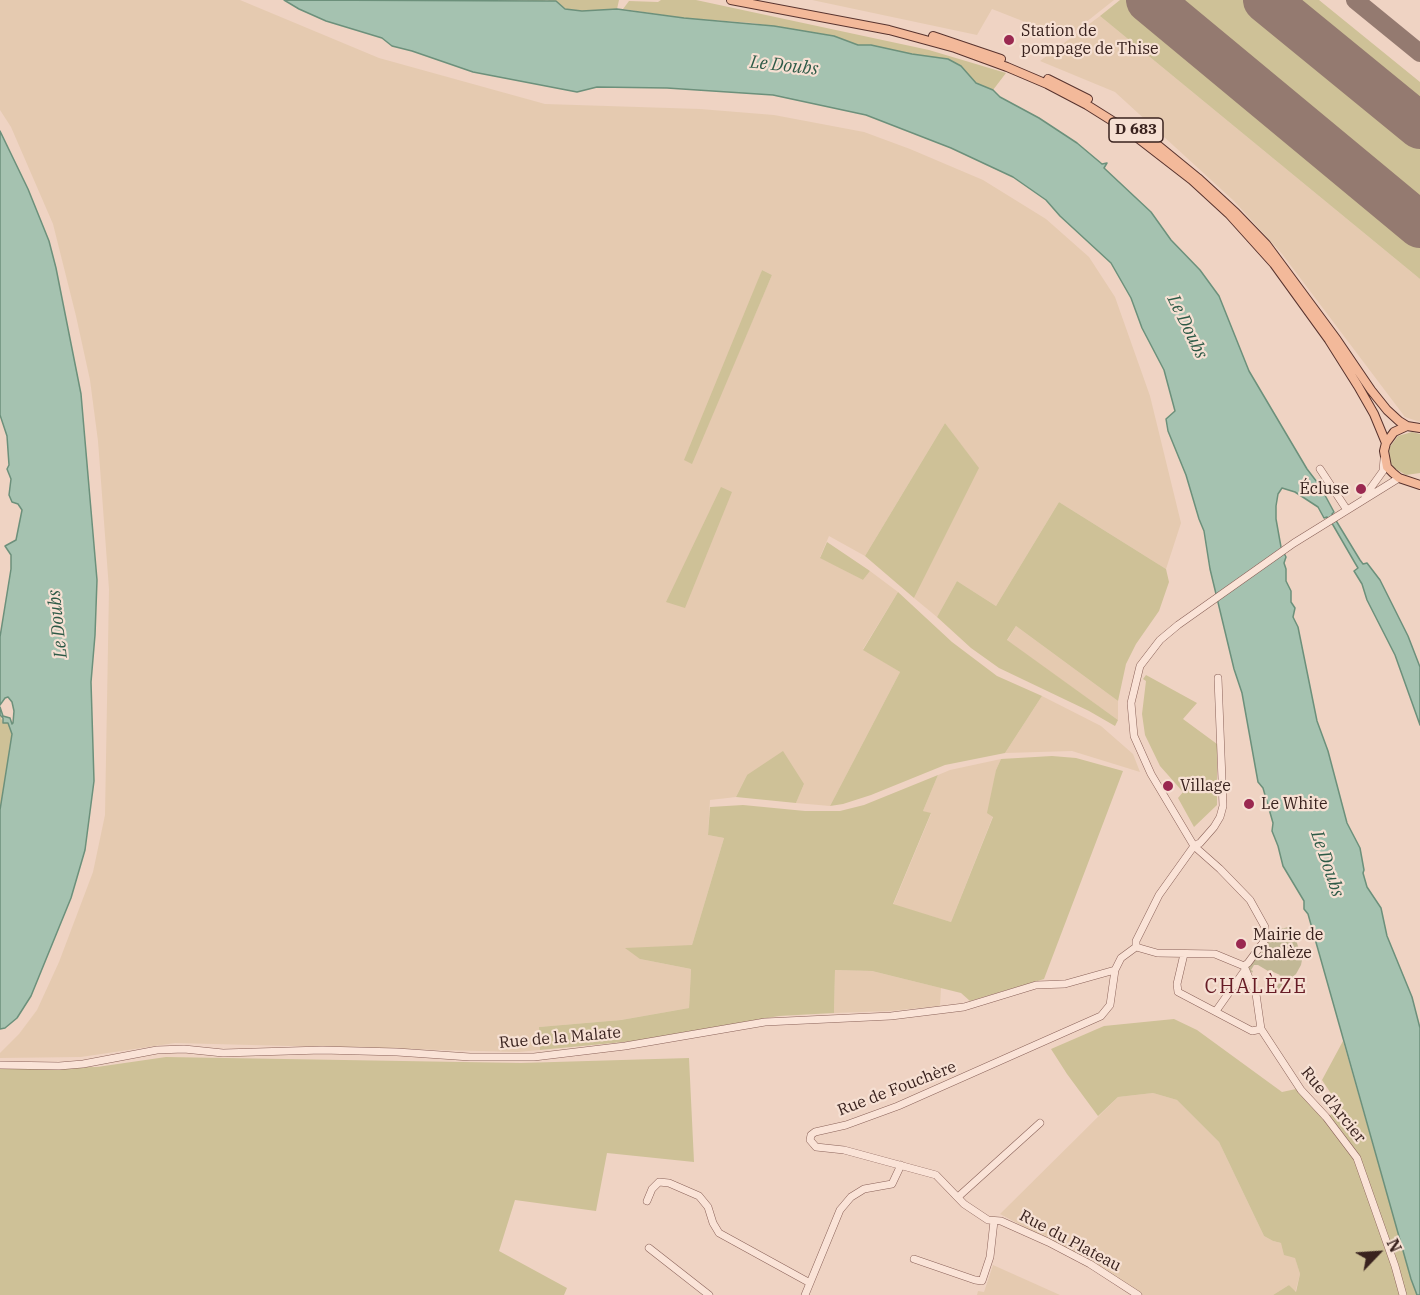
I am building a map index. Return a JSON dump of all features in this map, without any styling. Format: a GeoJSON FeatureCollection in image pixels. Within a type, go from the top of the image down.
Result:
{"type":"FeatureCollection","features":[{"type":"Feature","properties":{"kind":"main road","name":"D 683"},"geometry":{"type":"LineString","coordinates":[[731,0],[898,32],[955,48],[1047,84],[1087,105],[1130,132],[1192,180],[1229,214],[1274,264],[1329,340],[1358,386],[1374,414],[1386,443]]}},
{"type":"Feature","properties":{"kind":"main road","name":"D 683"},"geometry":{"type":"LineString","coordinates":[[756,0],[879,23],[981,51],[1060,84],[1135,129],[1168,152],[1198,178],[1266,244],[1376,397],[1399,422],[1407,426]]}},
{"type":"Feature","properties":{"kind":"main road"},"geometry":{"type":"LineString","coordinates":[[1420,428],[1407,426],[1394,432],[1386,443],[1384,459],[1392,473],[1399,478],[1416,480],[1420,485]]}},
{"type":"Feature","properties":{"kind":"street"},"geometry":{"type":"LineString","coordinates":[[1361,501],[1383,471],[1384,459]]}},
{"type":"Feature","properties":{"kind":"street"},"geometry":{"type":"LineString","coordinates":[[1320,469],[1347,510]]}},
{"type":"Feature","properties":{"kind":"street"},"geometry":{"type":"LineString","coordinates":[[1215,1011],[1265,940],[1265,927],[1250,900],[1221,869],[1194,846],[1138,749],[1131,715],[1137,676],[1146,656],[1165,635],[1294,543],[1399,478]]}},
{"type":"Feature","properties":{"kind":"street"},"geometry":{"type":"LineString","coordinates":[[1136,947],[1136,941],[1160,895],[1194,846],[1200,843],[1220,818],[1223,806],[1218,678]]}},
{"type":"Feature","properties":{"kind":"street"},"geometry":{"type":"LineString","coordinates":[[1136,947],[1157,953],[1215,954],[1244,968],[1256,994],[1261,1029],[1252,1031],[1178,992],[1177,984],[1184,954]]}},
{"type":"Feature","properties":{"kind":"street"},"geometry":{"type":"LineString","coordinates":[[1115,970],[1121,958],[1136,947]]}},
{"type":"Feature","properties":{"kind":"street","name":"Rue de la Malate"},"geometry":{"type":"LineString","coordinates":[[0,1065],[83,1064],[156,1050],[184,1049],[223,1053],[322,1050],[470,1057],[534,1057],[625,1046],[765,1022],[891,1016],[964,1007],[1026,987],[1049,983],[1065,984],[1115,970]]}},
{"type":"Feature","properties":{"kind":"street","name":"Rue de Fouchère"},"geometry":{"type":"LineString","coordinates":[[901,1165],[844,1150],[816,1147],[811,1143],[810,1138],[815,1132],[846,1125],[925,1095],[1101,1016],[1110,1005],[1115,970]]}},
{"type":"Feature","properties":{"kind":"street","name":"Rue d'Arcier"},"geometry":{"type":"LineString","coordinates":[[1261,1029],[1301,1090],[1326,1117],[1358,1158],[1403,1295]]}},
{"type":"Feature","properties":{"kind":"street"},"geometry":{"type":"LineString","coordinates":[[958,1197],[1040,1123]]}},
{"type":"Feature","properties":{"kind":"street"},"geometry":{"type":"LineString","coordinates":[[805,1295],[836,1218],[846,1202],[864,1189],[892,1184],[901,1165]]}},
{"type":"Feature","properties":{"kind":"street","name":"Rue du Plateau"},"geometry":{"type":"LineString","coordinates":[[901,1165],[936,1175],[964,1204],[988,1220],[1001,1221],[1048,1242],[1090,1264],[1138,1295]]}},
{"type":"Feature","properties":{"kind":"street"},"geometry":{"type":"LineString","coordinates":[[647,1201],[652,1189],[659,1182],[669,1183],[699,1196],[708,1207],[719,1233],[810,1283]]}},
{"type":"Feature","properties":{"kind":"street"},"geometry":{"type":"LineString","coordinates":[[914,1259],[979,1282],[982,1281],[990,1257],[994,1221]]}},
{"type":"Feature","properties":{"kind":"street"},"geometry":{"type":"LineString","coordinates":[[649,1248],[709,1295]]}},
{"type":"Feature","properties":{"kind":"shaded area"},"geometry":{"type":"Polygon","coordinates":[[[0,0],[240,0],[379,58],[545,104],[700,109],[774,115],[864,132],[910,149],[983,180],[1046,219],[1089,257],[1115,297],[1150,396],[1181,523],[1166,569],[1059,502],[996,606],[957,581],[937,617],[914,598],[978,468],[945,423],[865,556],[829,536],[820,557],[863,580],[870,571],[898,592],[863,649],[900,672],[830,806],[796,803],[804,784],[747,775],[736,797],[710,800],[708,835],[724,838],[692,945],[640,959],[691,969],[689,1008],[621,1020],[539,1027],[540,1050],[518,1052],[175,1043],[81,1057],[0,1058],[0,1053],[19,1034],[37,1010],[59,962],[93,872],[105,815],[109,589],[98,441],[90,380],[76,316],[53,224],[11,127],[0,110],[0,0]],[[762,270],[691,463],[772,275],[762,270]]]}},
{"type":"Feature","properties":{"kind":"shaded area"},"geometry":{"type":"Polygon","coordinates":[[[547,0],[619,0],[617,9],[583,11],[565,9],[547,0]]]}},
{"type":"Feature","properties":{"kind":"shaded area"},"geometry":{"type":"Polygon","coordinates":[[[661,0],[696,0],[929,50],[1006,73],[993,90],[976,83],[961,66],[948,59],[871,45],[858,45],[834,36],[798,30],[623,9],[629,1],[658,2],[661,0]]]}},
{"type":"Feature","properties":{"kind":"shaded area"},"geometry":{"type":"Polygon","coordinates":[[[812,0],[1114,0],[1066,38],[992,9],[977,35],[812,0]]]}},
{"type":"Feature","properties":{"kind":"shaded area"},"geometry":{"type":"Polygon","coordinates":[[[1120,0],[1319,0],[1420,82],[1420,279],[1100,16],[1120,0]]]}},
{"type":"Feature","properties":{"kind":"shaded area"},"geometry":{"type":"Polygon","coordinates":[[[1100,16],[1420,279],[1420,422],[1405,417],[1282,254],[1234,201],[1115,92],[1040,61],[1100,16]]]}},
{"type":"Feature","properties":{"kind":"shaded area"},"geometry":{"type":"Polygon","coordinates":[[[762,270],[772,275],[692,464],[684,460],[762,270]]]}},
{"type":"Feature","properties":{"kind":"shaded area"},"geometry":{"type":"Polygon","coordinates":[[[945,423],[979,468],[914,598],[865,556],[945,423]]]}},
{"type":"Feature","properties":{"kind":"shaded area"},"geometry":{"type":"Polygon","coordinates":[[[1412,432],[1420,434],[1420,473],[1406,475],[1394,468],[1390,462],[1389,448],[1398,436],[1412,432]]]}},
{"type":"Feature","properties":{"kind":"shaded area"},"geometry":{"type":"Polygon","coordinates":[[[721,487],[732,492],[685,608],[666,602],[721,487]]]}},
{"type":"Feature","properties":{"kind":"shaded area"},"geometry":{"type":"Polygon","coordinates":[[[1059,502],[1166,569],[1169,582],[1159,611],[1136,644],[1126,664],[1118,701],[1016,626],[1007,640],[1118,720],[1115,726],[999,668],[971,648],[937,617],[957,581],[996,606],[1059,502]]]}},
{"type":"Feature","properties":{"kind":"shaded area"},"geometry":{"type":"Polygon","coordinates":[[[827,542],[870,571],[863,580],[820,558],[827,542]]]}},
{"type":"Feature","properties":{"kind":"shaded area"},"geometry":{"type":"Polygon","coordinates":[[[898,592],[952,642],[997,676],[1042,696],[1005,753],[945,765],[871,795],[830,806],[900,672],[863,650],[898,592]]]}},
{"type":"Feature","properties":{"kind":"shaded area"},"geometry":{"type":"Polygon","coordinates":[[[1016,626],[1118,701],[1118,720],[1007,641],[1016,626]]]}},
{"type":"Feature","properties":{"kind":"shaded area"},"geometry":{"type":"Polygon","coordinates":[[[1146,675],[1197,703],[1183,719],[1217,744],[1217,805],[1194,827],[1178,798],[1183,792],[1160,766],[1145,735],[1142,714],[1146,681],[1143,679],[1146,675]]]}},
{"type":"Feature","properties":{"kind":"shaded area"},"geometry":{"type":"Polygon","coordinates":[[[1042,696],[1101,726],[1133,754],[1140,772],[1072,751],[1005,753],[1042,696]]]}},
{"type":"Feature","properties":{"kind":"shaded area"},"geometry":{"type":"Polygon","coordinates":[[[0,715],[3,723],[8,723],[12,734],[0,810],[0,715]]]}},
{"type":"Feature","properties":{"kind":"shaded area"},"geometry":{"type":"Polygon","coordinates":[[[783,751],[804,784],[796,803],[736,797],[747,775],[783,751]]]}},
{"type":"Feature","properties":{"kind":"shaded area"},"geometry":{"type":"Polygon","coordinates":[[[1052,756],[1076,758],[1123,771],[1044,979],[970,1001],[961,993],[872,971],[835,970],[834,1013],[779,1016],[634,1041],[540,1050],[539,1027],[621,1020],[689,1008],[691,969],[640,959],[625,948],[692,945],[724,838],[708,835],[710,807],[743,805],[805,811],[840,811],[864,805],[938,775],[923,811],[931,813],[893,904],[951,922],[993,817],[987,813],[996,770],[1001,759],[1052,756]]]}},
{"type":"Feature","properties":{"kind":"shaded area"},"geometry":{"type":"Polygon","coordinates":[[[1001,759],[996,770],[993,816],[951,922],[893,905],[931,814],[923,811],[938,775],[950,770],[1001,759]]]}},
{"type":"Feature","properties":{"kind":"shaded area"},"geometry":{"type":"Polygon","coordinates":[[[1292,926],[1302,960],[1301,965],[1296,974],[1273,994],[1269,991],[1272,987],[1277,987],[1280,975],[1258,965],[1254,965],[1252,973],[1248,968],[1277,930],[1292,926]]]}},
{"type":"Feature","properties":{"kind":"shaded area"},"geometry":{"type":"Polygon","coordinates":[[[835,970],[872,971],[941,988],[940,1006],[834,1013],[835,970]]]}},
{"type":"Feature","properties":{"kind":"shaded area"},"geometry":{"type":"Polygon","coordinates":[[[1174,1019],[1197,1030],[1282,1092],[1296,1089],[1324,1120],[1340,1107],[1322,1080],[1343,1041],[1417,1295],[1273,1295],[1289,1285],[1296,1292],[1300,1274],[1295,1258],[1284,1255],[1281,1243],[1264,1236],[1219,1142],[1177,1100],[1153,1093],[1118,1097],[1098,1116],[1051,1049],[1104,1026],[1174,1019]]]}},
{"type":"Feature","properties":{"kind":"shaded area"},"geometry":{"type":"Polygon","coordinates":[[[166,1057],[521,1063],[689,1058],[694,1162],[607,1153],[596,1211],[515,1200],[499,1251],[567,1288],[564,1295],[0,1295],[0,1068],[97,1067],[166,1057]]]}},
{"type":"Feature","properties":{"kind":"shaded area"},"geometry":{"type":"Polygon","coordinates":[[[1153,1093],[1177,1100],[1219,1142],[1264,1236],[1281,1243],[1295,1257],[1300,1274],[1295,1293],[1289,1285],[1273,1295],[1142,1295],[1105,1270],[1000,1214],[1118,1097],[1153,1093]]]}},
{"type":"Feature","properties":{"kind":"shaded area"},"geometry":{"type":"Polygon","coordinates":[[[993,1265],[1060,1295],[977,1295],[978,1291],[984,1292],[993,1265]]]}},
{"type":"Feature","properties":{"kind":"water","name":"Le Doubs"},"geometry":{"type":"Polygon","coordinates":[[[284,0],[556,1],[565,9],[582,11],[617,9],[774,26],[834,36],[858,45],[871,45],[948,59],[961,66],[976,83],[993,90],[1000,97],[1039,118],[1077,143],[1102,164],[1107,163],[1104,168],[1151,212],[1171,240],[1200,270],[1219,296],[1249,371],[1307,469],[1320,486],[1334,512],[1332,514],[1360,560],[1363,564],[1367,563],[1380,580],[1408,636],[1420,667],[1420,725],[1395,655],[1354,571],[1358,568],[1333,525],[1327,517],[1324,518],[1318,507],[1295,492],[1282,488],[1278,494],[1276,519],[1281,547],[1286,557],[1284,563],[1286,581],[1291,591],[1291,602],[1295,608],[1293,617],[1298,627],[1317,721],[1328,751],[1347,823],[1360,848],[1367,887],[1381,908],[1387,936],[1412,997],[1420,1028],[1420,1295],[1417,1295],[1411,1279],[1308,914],[1304,909],[1304,901],[1283,866],[1272,831],[1273,823],[1263,788],[1258,782],[1242,693],[1210,569],[1204,531],[1186,475],[1168,431],[1166,419],[1175,411],[1164,370],[1142,328],[1131,298],[1111,263],[1046,200],[1013,177],[951,148],[866,115],[773,95],[667,88],[597,87],[577,92],[473,72],[392,46],[382,38],[326,21],[284,0]]]}},
{"type":"Feature","properties":{"kind":"water","name":"Le Doubs"},"geometry":{"type":"Polygon","coordinates":[[[0,131],[28,189],[49,241],[56,268],[81,394],[97,580],[91,682],[94,781],[85,850],[71,898],[31,996],[17,1018],[5,1028],[0,1029],[0,810],[12,734],[8,723],[3,723],[0,707],[3,716],[10,718],[12,724],[14,711],[8,697],[0,705],[0,637],[11,569],[11,555],[5,546],[16,540],[22,510],[18,504],[12,502],[9,495],[11,479],[7,469],[9,465],[7,436],[0,415],[0,131]]]}},
{"type":"Feature","properties":{"kind":"taxiway"},"geometry":{"type":"LineString","coordinates":[[1355,0],[1420,53]]}},
{"type":"Feature","properties":{"kind":"runway"},"geometry":{"type":"LineString","coordinates":[[1149,0],[1420,225]]}},
{"type":"Feature","properties":{"kind":"runway"},"geometry":{"type":"LineString","coordinates":[[1266,0],[1420,126]]}},
{"type":"Feature","properties":{"kind":"place","name":"Station de pompage de Thise"},"geometry":{"type":"Point","coordinates":[1009,40]}},
{"type":"Feature","properties":{"kind":"place","name":"Écluse"},"geometry":{"type":"Point","coordinates":[1361,489]}},
{"type":"Feature","properties":{"kind":"place","name":"Village"},"geometry":{"type":"Point","coordinates":[1168,786]}},
{"type":"Feature","properties":{"kind":"place","name":"Le White"},"geometry":{"type":"Point","coordinates":[1249,804]}},
{"type":"Feature","properties":{"kind":"place","name":"Mairie de Chalèze"},"geometry":{"type":"Point","coordinates":[1241,944]}},
{"type":"Feature","properties":{"kind":"district","name":"CHALÈZE"},"geometry":{"type":"Point","coordinates":[1256,987]}}]}
